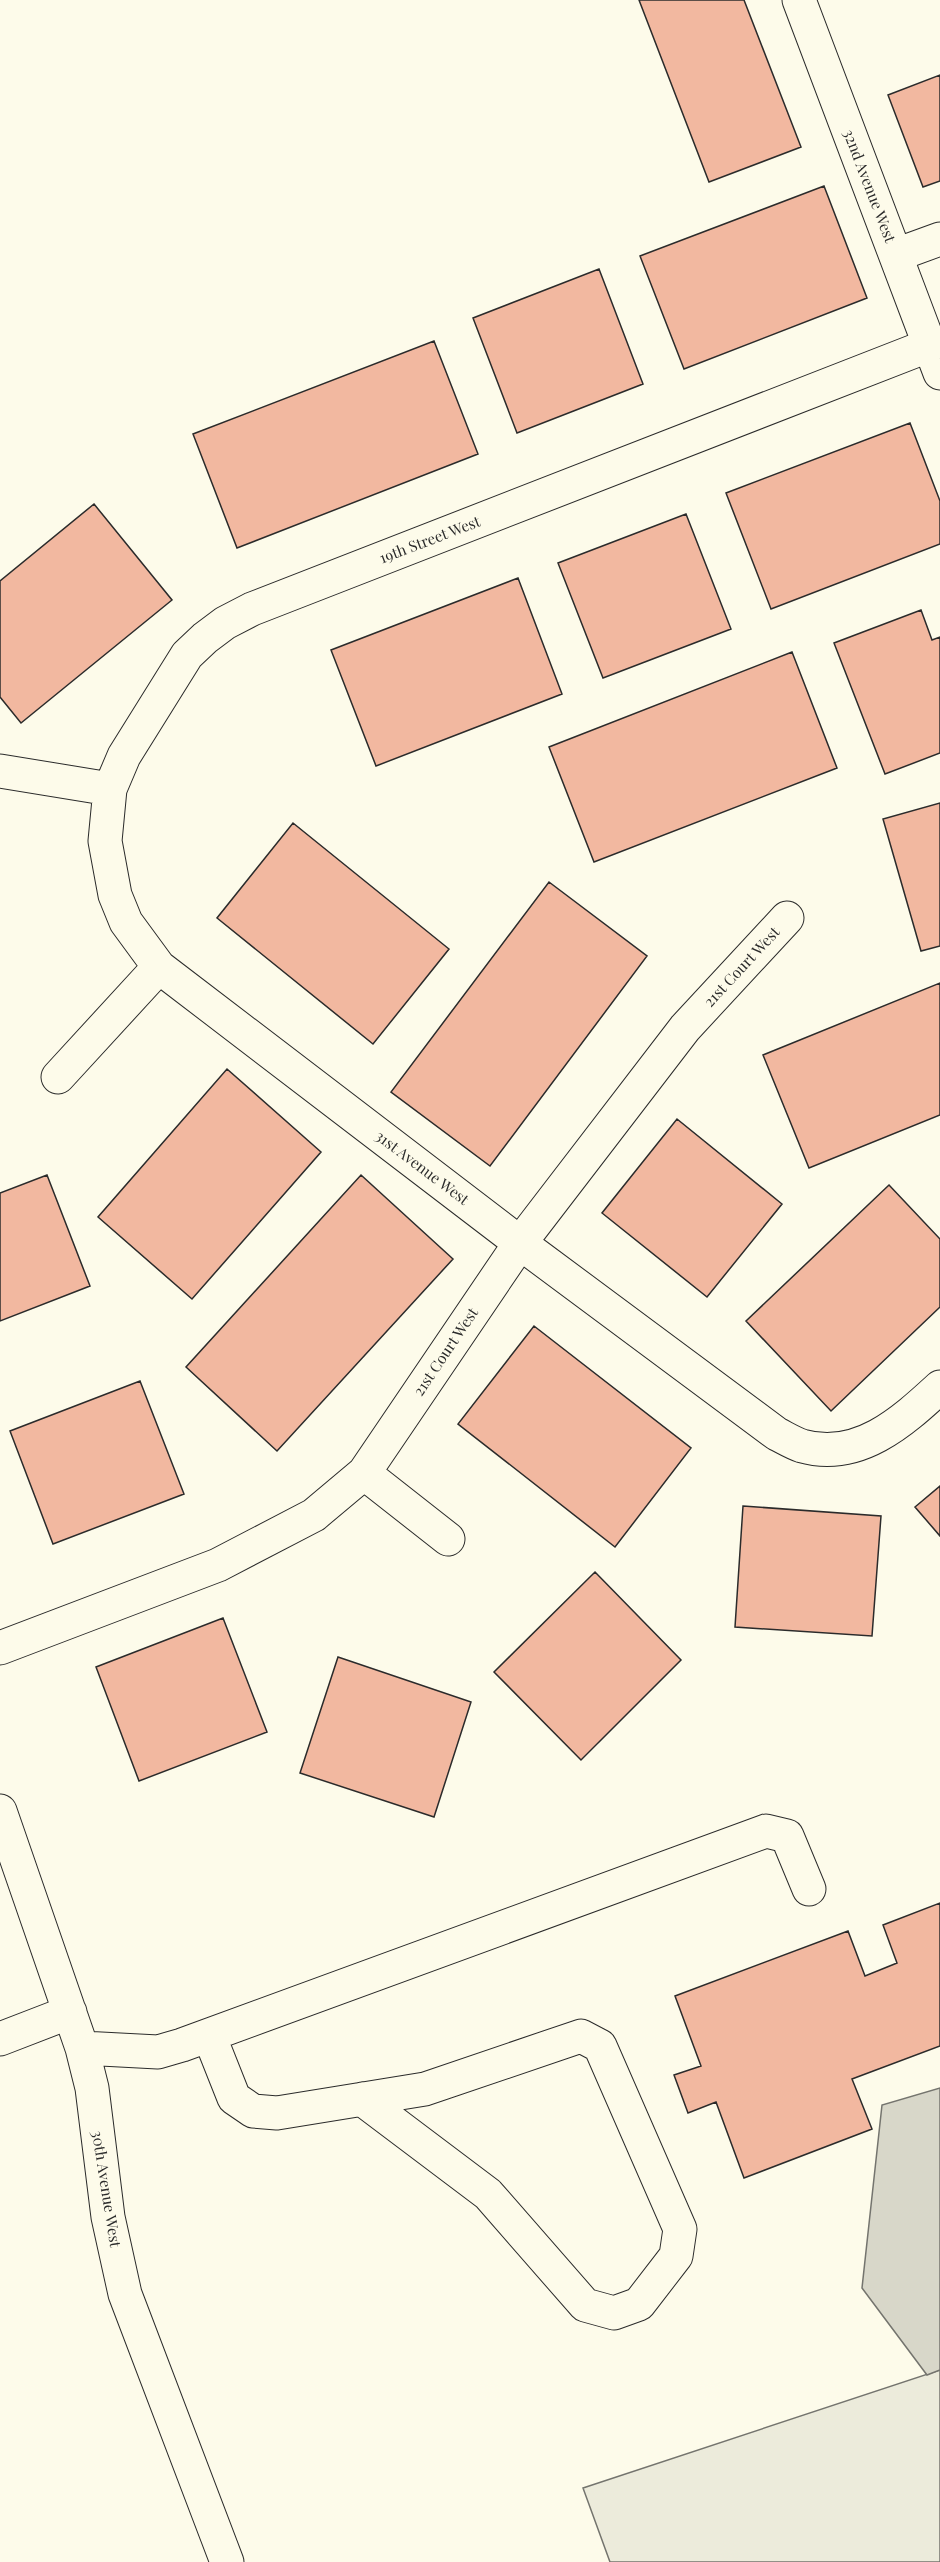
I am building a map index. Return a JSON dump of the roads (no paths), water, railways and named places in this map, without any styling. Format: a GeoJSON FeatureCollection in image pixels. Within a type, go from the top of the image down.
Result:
{"type":"FeatureCollection","features":[{"type":"Feature","properties":{"kind":"street","name":"32nd Avenue West"},"geometry":{"type":"LineString","coordinates":[[799,0],[935,359]]}},
{"type":"Feature","properties":{"kind":"street"},"geometry":{"type":"LineString","coordinates":[[896,255],[940,238]]}},
{"type":"Feature","properties":{"kind":"street","name":"19th Street West"},"geometry":{"type":"LineString","coordinates":[[110,789],[124,756],[187,655],[225,623],[252,609],[935,359]]}},
{"type":"Feature","properties":{"kind":"street"},"geometry":{"type":"LineString","coordinates":[[0,771],[110,789]]}},
{"type":"Feature","properties":{"kind":"street","name":"31st Avenue West"},"geometry":{"type":"LineString","coordinates":[[110,789],[105,841],[115,896],[126,922],[159,968],[520,1243],[777,1434],[802,1446],[829,1449],[854,1445],[881,1436],[940,1387]]}},
{"type":"Feature","properties":{"kind":"street","name":"21st Court West"},"geometry":{"type":"LineString","coordinates":[[0,1648],[218,1565],[314,1515],[364,1473],[520,1243],[685,1028],[787,918]]}},
{"type":"Feature","properties":{"kind":"street"},"geometry":{"type":"LineString","coordinates":[[58,1077],[159,968]]}},
{"type":"Feature","properties":{"kind":"street"},"geometry":{"type":"LineString","coordinates":[[364,1473],[448,1539]]}},
{"type":"Feature","properties":{"kind":"street","name":"30th Avenue West"},"geometry":{"type":"LineString","coordinates":[[0,1811],[82,2048],[92,2088],[108,2217],[125,2294],[227,2562]]}},
{"type":"Feature","properties":{"kind":"street"},"geometry":{"type":"LineString","coordinates":[[82,2048],[158,2052],[766,1831],[787,1836],[809,1889]]}},
{"type":"Feature","properties":{"kind":"street"},"geometry":{"type":"LineString","coordinates":[[0,2039],[70,2012]]}},
{"type":"Feature","properties":{"kind":"street"},"geometry":{"type":"LineString","coordinates":[[209,2035],[234,2098],[253,2111],[277,2113],[362,2099],[425,2089],[581,2036],[600,2046],[680,2229],[676,2256],[639,2304],[614,2313],[585,2305],[488,2194],[362,2099]]}}]}
